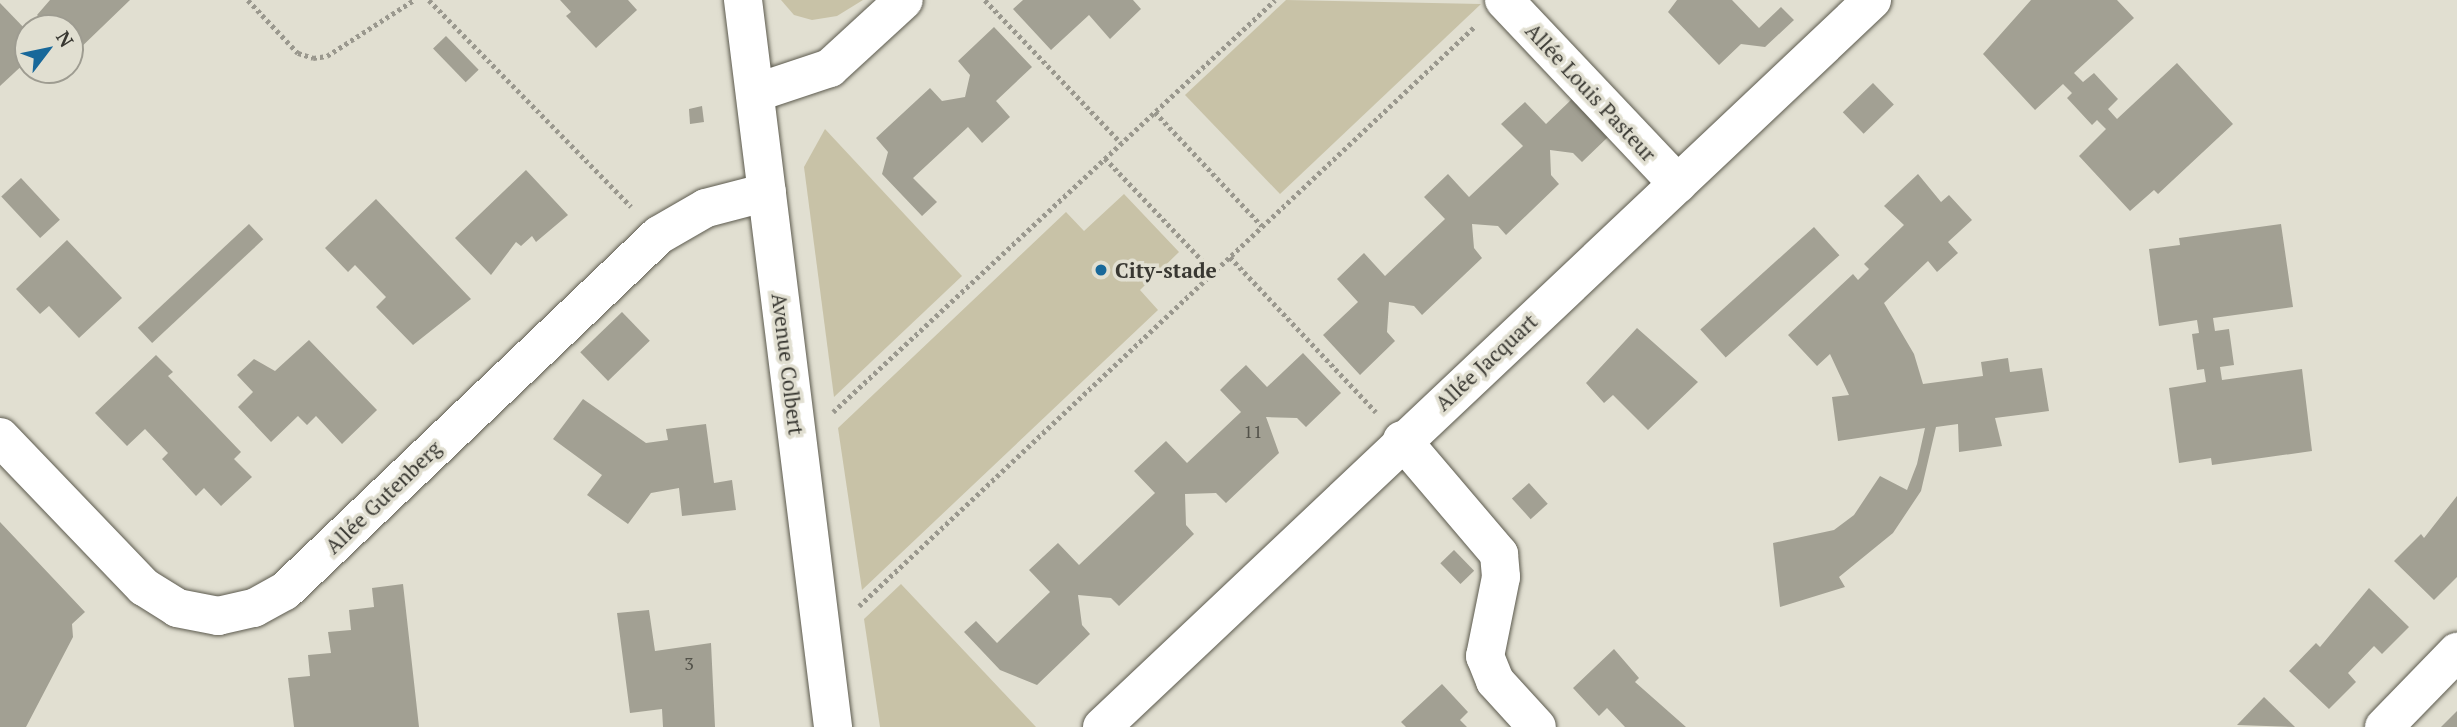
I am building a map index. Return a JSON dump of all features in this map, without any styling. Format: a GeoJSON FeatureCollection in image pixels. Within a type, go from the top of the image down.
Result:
{"type":"FeatureCollection","features":[{"type":"Feature","properties":{"kind":"street","name":"Avenue Colbert"},"geometry":{"type":"LineString","coordinates":[[743,0],[833,727]]}},
{"type":"Feature","properties":{"kind":"street"},"geometry":{"type":"LineString","coordinates":[[755,93],[830,68],[904,0]]}},
{"type":"Feature","properties":{"kind":"street","name":"Allée Jacquart"},"geometry":{"type":"LineString","coordinates":[[1102,727],[1402,440],[1678,184],[1871,0]]}},
{"type":"Feature","properties":{"kind":"street","name":"Allée Louis Pasteur"},"geometry":{"type":"LineString","coordinates":[[1493,9],[1678,184]]}},
{"type":"Feature","properties":{"kind":"street","name":"Allée Gutenberg"},"geometry":{"type":"LineString","coordinates":[[0,436],[144,587],[177,608],[218,616],[254,608],[285,591],[659,235],[706,208],[767,192]]}},
{"type":"Feature","properties":{"kind":"street"},"geometry":{"type":"LineString","coordinates":[[1402,440],[1499,554],[1501,577],[1485,656],[1495,681],[1537,727]]}},
{"type":"Feature","properties":{"kind":"street"},"geometry":{"type":"LineString","coordinates":[[2384,727],[2457,652]]}},
{"type":"Feature","properties":{"kind":"path"},"geometry":{"type":"LineString","coordinates":[[248,0],[298,53],[313,58],[327,56],[414,0]]}},
{"type":"Feature","properties":{"kind":"path"},"geometry":{"type":"LineString","coordinates":[[429,0],[659,235]]}},
{"type":"Feature","properties":{"kind":"path"},"geometry":{"type":"LineString","coordinates":[[985,0],[1121,143]]}},
{"type":"Feature","properties":{"kind":"path"},"geometry":{"type":"LineString","coordinates":[[795,417],[838,411],[1275,0]]}},
{"type":"Feature","properties":{"kind":"path"},"geometry":{"type":"LineString","coordinates":[[819,613],[860,606],[1493,9]]}},
{"type":"Feature","properties":{"kind":"path"},"geometry":{"type":"LineString","coordinates":[[1155,112],[1262,226]]}},
{"type":"Feature","properties":{"kind":"path"},"geometry":{"type":"LineString","coordinates":[[1105,158],[1214,273]]}},
{"type":"Feature","properties":{"kind":"path"},"geometry":{"type":"LineString","coordinates":[[1230,257],[1402,440]]}},
{"type":"Feature","properties":{"kind":"shaded area"},"geometry":{"type":"Polygon","coordinates":[[[781,0],[863,0],[837,16],[812,20],[794,15],[781,0]]]}},
{"type":"Feature","properties":{"kind":"shaded area"},"geometry":{"type":"Polygon","coordinates":[[[1286,0],[1481,4],[1280,194],[1185,95],[1286,0]]]}},
{"type":"Feature","properties":{"kind":"shaded area"},"geometry":{"type":"Polygon","coordinates":[[[825,129],[962,276],[834,397],[804,167],[825,129]]]}},
{"type":"Feature","properties":{"kind":"shaded area"},"geometry":{"type":"Polygon","coordinates":[[[1124,194],[1179,252],[1140,290],[1158,310],[862,590],[838,428],[1066,212],[1084,231],[1124,194]]]}},
{"type":"Feature","properties":{"kind":"shaded area"},"geometry":{"type":"Polygon","coordinates":[[[901,584],[1036,727],[880,727],[864,619],[901,584]]]}},
{"type":"Feature","properties":{"kind":"building"},"geometry":{"type":"Polygon","coordinates":[[[50,0],[130,0],[84,44],[84,14],[38,14],[50,0]]]}},
{"type":"Feature","properties":{"kind":"building"},"geometry":{"type":"Polygon","coordinates":[[[560,0],[628,0],[637,10],[596,48],[566,16],[571,12],[560,0]]]}},
{"type":"Feature","properties":{"kind":"building"},"geometry":{"type":"Polygon","coordinates":[[[1023,0],[1133,0],[1141,9],[1110,39],[1089,15],[1051,50],[1013,9],[1023,0]]]}},
{"type":"Feature","properties":{"kind":"building"},"geometry":{"type":"Polygon","coordinates":[[[1677,0],[1732,0],[1759,28],[1781,7],[1794,20],[1765,47],[1741,44],[1719,65],[1668,12],[1677,0]]]}},
{"type":"Feature","properties":{"kind":"building"},"geometry":{"type":"Polygon","coordinates":[[[2031,0],[2117,0],[2134,18],[2074,73],[2083,82],[2094,73],[2118,99],[2108,109],[2117,119],[2177,63],[2233,124],[2158,194],[2154,190],[2130,211],[2079,156],[2106,129],[2097,120],[2092,125],[2067,98],[2072,93],[2063,84],[2035,110],[1983,54],[2031,0]]]}},
{"type":"Feature","properties":{"kind":"building"},"geometry":{"type":"Polygon","coordinates":[[[0,3],[14,18],[14,73],[0,86],[0,3]]]}},
{"type":"Feature","properties":{"kind":"building"},"geometry":{"type":"Polygon","coordinates":[[[994,27],[1032,67],[996,101],[1010,117],[982,143],[968,127],[913,178],[937,202],[922,216],[882,174],[888,152],[876,138],[930,88],[942,101],[965,97],[970,75],[958,61],[994,27]]]}},
{"type":"Feature","properties":{"kind":"building"},"geometry":{"type":"Polygon","coordinates":[[[446,36],[479,70],[466,82],[433,49],[446,36]]]}},
{"type":"Feature","properties":{"kind":"building"},"geometry":{"type":"Polygon","coordinates":[[[1873,83],[1894,105],[1864,134],[1843,112],[1873,83]]]}},
{"type":"Feature","properties":{"kind":"building"},"geometry":{"type":"Polygon","coordinates":[[[1572,99],[1608,137],[1582,162],[1573,153],[1550,150],[1551,175],[1559,184],[1506,235],[1498,226],[1472,224],[1474,248],[1482,258],[1422,315],[1414,306],[1389,302],[1387,332],[1395,341],[1360,375],[1323,335],[1358,302],[1337,279],[1364,253],[1385,276],[1445,219],[1424,197],[1448,174],[1469,197],[1523,146],[1501,124],[1525,102],[1546,124],[1572,99]]]}},
{"type":"Feature","properties":{"kind":"building"},"geometry":{"type":"Polygon","coordinates":[[[702,106],[704,122],[690,124],[689,109],[702,106]]]}},
{"type":"Feature","properties":{"kind":"building"},"geometry":{"type":"Polygon","coordinates":[[[526,170],[568,215],[536,242],[532,236],[521,246],[516,242],[491,275],[455,238],[526,170]]]}},
{"type":"Feature","properties":{"kind":"building"},"geometry":{"type":"Polygon","coordinates":[[[1918,174],[1941,202],[1949,195],[1972,220],[1948,242],[1958,253],[1937,272],[1928,261],[1884,303],[1914,354],[1923,384],[1983,376],[1981,362],[2008,358],[2010,372],[2042,368],[2049,411],[1995,418],[2002,446],[1959,452],[1958,424],[1936,427],[1921,491],[1893,533],[1839,577],[1845,587],[1780,607],[1773,543],[1834,530],[1854,515],[1880,476],[1907,490],[1917,464],[1925,428],[1838,441],[1832,397],[1849,395],[1830,354],[1817,366],[1788,335],[1853,274],[1858,280],[1869,269],[1864,264],[1904,225],[1884,206],[1918,174]]]}},
{"type":"Feature","properties":{"kind":"building"},"geometry":{"type":"Polygon","coordinates":[[[21,178],[60,220],[40,238],[1,196],[21,178]]]}},
{"type":"Feature","properties":{"kind":"building"},"geometry":{"type":"Polygon","coordinates":[[[376,199],[471,299],[413,345],[376,307],[386,297],[355,265],[348,272],[325,248],[376,199]]]}},
{"type":"Feature","properties":{"kind":"building"},"geometry":{"type":"Polygon","coordinates":[[[249,224],[263,239],[152,343],[138,328],[249,224]]]}},
{"type":"Feature","properties":{"kind":"building"},"geometry":{"type":"Polygon","coordinates":[[[2281,224],[2293,307],[2213,318],[2215,331],[2229,329],[2234,365],[2220,367],[2222,380],[2302,369],[2312,451],[2212,465],[2211,458],[2179,463],[2169,388],[2206,382],[2204,369],[2197,370],[2192,334],[2199,333],[2197,320],[2159,326],[2149,249],[2180,245],[2179,238],[2281,224]]]}},
{"type":"Feature","properties":{"kind":"building"},"geometry":{"type":"Polygon","coordinates":[[[1814,227],[1839,255],[1726,358],[1700,329],[1814,227]]]}},
{"type":"Feature","properties":{"kind":"building"},"geometry":{"type":"Polygon","coordinates":[[[67,240],[122,298],[79,338],[49,306],[40,314],[16,289],[67,240]]]}},
{"type":"Feature","properties":{"kind":"building"},"geometry":{"type":"Polygon","coordinates":[[[622,312],[650,341],[608,381],[580,352],[622,312]]]}},
{"type":"Feature","properties":{"kind":"building"},"geometry":{"type":"Polygon","coordinates":[[[1637,328],[1698,382],[1648,430],[1613,395],[1604,403],[1586,383],[1637,328]]]}},
{"type":"Feature","properties":{"kind":"building"},"geometry":{"type":"Polygon","coordinates":[[[309,340],[377,410],[342,444],[316,416],[307,425],[298,416],[271,442],[238,407],[253,392],[237,375],[254,359],[275,371],[309,340]]]}},
{"type":"Feature","properties":{"kind":"building"},"geometry":{"type":"Polygon","coordinates":[[[1303,353],[1341,393],[1306,427],[1297,418],[1266,417],[1279,453],[1226,503],[1216,493],[1185,494],[1186,525],[1194,534],[1119,606],[1111,598],[1078,595],[1082,625],[1090,634],[1037,685],[1000,670],[964,632],[976,621],[997,643],[1050,592],[1029,570],[1058,543],[1079,565],[1155,493],[1134,471],[1166,441],[1187,463],[1241,412],[1220,390],[1231,379],[1246,365],[1267,387],[1303,353]]]}},
{"type":"Feature","properties":{"kind":"building"},"geometry":{"type":"Polygon","coordinates":[[[156,355],[173,372],[168,376],[241,452],[234,459],[252,477],[221,506],[204,488],[196,496],[162,459],[168,453],[145,429],[127,446],[95,413],[156,355]]]}},
{"type":"Feature","properties":{"kind":"building"},"geometry":{"type":"Polygon","coordinates":[[[583,399],[646,443],[668,440],[666,429],[706,424],[714,483],[732,480],[736,510],[682,516],[679,488],[651,493],[628,524],[587,495],[602,475],[553,439],[583,399]]]}},
{"type":"Feature","properties":{"kind":"building"},"geometry":{"type":"Polygon","coordinates":[[[1529,483],[1548,504],[1531,519],[1512,498],[1529,483]]]}},
{"type":"Feature","properties":{"kind":"building"},"geometry":{"type":"Polygon","coordinates":[[[2457,496],[2457,577],[2434,600],[2394,561],[2421,534],[2424,538],[2457,496]]]}},
{"type":"Feature","properties":{"kind":"building"},"geometry":{"type":"Polygon","coordinates":[[[0,522],[85,612],[72,624],[73,637],[26,727],[0,727],[0,522]]]}},
{"type":"Feature","properties":{"kind":"building"},"geometry":{"type":"Polygon","coordinates":[[[1454,550],[1474,571],[1460,584],[1440,563],[1454,550]]]}},
{"type":"Feature","properties":{"kind":"building"},"geometry":{"type":"Polygon","coordinates":[[[403,584],[419,727],[294,727],[288,678],[310,676],[308,655],[331,653],[328,632],[351,630],[349,610],[374,607],[372,588],[403,584]]]}},
{"type":"Feature","properties":{"kind":"building"},"geometry":{"type":"Polygon","coordinates":[[[2369,588],[2409,627],[2382,654],[2374,646],[2348,673],[2356,682],[2329,709],[2289,671],[2316,643],[2320,647],[2369,588]]]}},
{"type":"Feature","properties":{"kind":"building"},"geometry":{"type":"Polygon","coordinates":[[[649,610],[655,651],[711,643],[715,727],[663,727],[662,709],[630,713],[617,613],[649,610]]]}},
{"type":"Feature","properties":{"kind":"building"},"geometry":{"type":"Polygon","coordinates":[[[1614,649],[1639,678],[1635,682],[1686,727],[1625,727],[1607,708],[1599,716],[1573,688],[1614,649]]]}},
{"type":"Feature","properties":{"kind":"building"},"geometry":{"type":"Polygon","coordinates":[[[1442,684],[1468,712],[1460,720],[1467,727],[1406,727],[1401,722],[1442,684]]]}},
{"type":"Feature","properties":{"kind":"building"},"geometry":{"type":"Polygon","coordinates":[[[2264,697],[2295,727],[2237,725],[2264,697]]]}},
{"type":"Feature","properties":{"kind":"building"},"geometry":{"type":"Polygon","coordinates":[[[2457,711],[2457,727],[2441,727],[2457,711]]]}},
{"type":"Feature","properties":{"kind":"place","name":"City-stade"},"geometry":{"type":"Point","coordinates":[1101,270]}}]}
